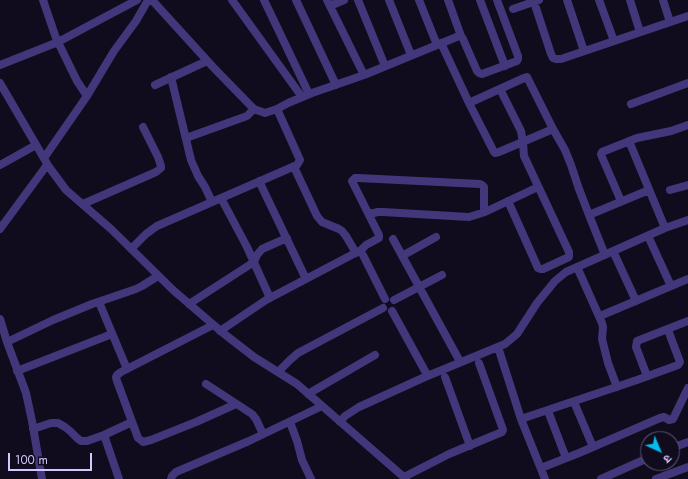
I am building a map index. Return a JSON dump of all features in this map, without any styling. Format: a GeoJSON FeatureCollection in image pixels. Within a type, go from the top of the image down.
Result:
{"type":"FeatureCollection","features":[{"type":"Feature","properties":{"kind":"street"},"geometry":{"type":"LineString","coordinates":[[43,0],[58,42],[86,96]]}},
{"type":"Feature","properties":{"kind":"street"},"geometry":{"type":"LineString","coordinates":[[0,65],[58,42],[137,0]]}},
{"type":"Feature","properties":{"kind":"street"},"geometry":{"type":"LineString","coordinates":[[0,229],[45,162],[114,51],[126,37],[148,0]]}},
{"type":"Feature","properties":{"kind":"street"},"geometry":{"type":"LineString","coordinates":[[152,0],[207,61],[254,109],[265,113],[461,36]]}},
{"type":"Feature","properties":{"kind":"street"},"geometry":{"type":"LineString","coordinates":[[232,0],[306,96]]}},
{"type":"Feature","properties":{"kind":"street"},"geometry":{"type":"LineString","coordinates":[[264,0],[306,96]]}},
{"type":"Feature","properties":{"kind":"street"},"geometry":{"type":"LineString","coordinates":[[296,0],[336,85]]}},
{"type":"Feature","properties":{"kind":"street"},"geometry":{"type":"LineString","coordinates":[[344,0],[329,3],[364,75]]}},
{"type":"Feature","properties":{"kind":"street"},"geometry":{"type":"LineString","coordinates":[[358,0],[385,66]]}},
{"type":"Feature","properties":{"kind":"street"},"geometry":{"type":"LineString","coordinates":[[389,0],[411,55]]}},
{"type":"Feature","properties":{"kind":"street"},"geometry":{"type":"LineString","coordinates":[[419,0],[439,44],[494,152],[499,152],[553,129]]}},
{"type":"Feature","properties":{"kind":"street"},"geometry":{"type":"LineString","coordinates":[[448,0],[461,36],[476,71],[479,74],[505,66],[518,59],[497,0]]}},
{"type":"Feature","properties":{"kind":"street"},"geometry":{"type":"LineString","coordinates":[[480,0],[505,66]]}},
{"type":"Feature","properties":{"kind":"street"},"geometry":{"type":"LineString","coordinates":[[567,0],[584,51]]}},
{"type":"Feature","properties":{"kind":"street"},"geometry":{"type":"LineString","coordinates":[[599,0],[614,41]]}},
{"type":"Feature","properties":{"kind":"street"},"geometry":{"type":"LineString","coordinates":[[630,0],[640,32]]}},
{"type":"Feature","properties":{"kind":"street"},"geometry":{"type":"LineString","coordinates":[[663,0],[670,22]]}},
{"type":"Feature","properties":{"kind":"street"},"geometry":{"type":"LineString","coordinates":[[513,9],[537,1],[553,58],[556,59],[561,59],[688,16]]}},
{"type":"Feature","properties":{"kind":"street"},"geometry":{"type":"LineString","coordinates":[[155,85],[207,61]]}},
{"type":"Feature","properties":{"kind":"street"},"geometry":{"type":"LineString","coordinates":[[171,77],[191,160],[212,202]]}},
{"type":"Feature","properties":{"kind":"street"},"geometry":{"type":"LineString","coordinates":[[469,103],[527,78],[565,150],[589,215],[636,301]]}},
{"type":"Feature","properties":{"kind":"street"},"geometry":{"type":"LineString","coordinates":[[0,83],[45,162],[66,190],[111,230],[158,276],[217,328],[254,356],[297,384],[405,478],[449,454],[499,434],[503,430],[479,363]]}},
{"type":"Feature","properties":{"kind":"street"},"geometry":{"type":"LineString","coordinates":[[631,104],[688,83]]}},
{"type":"Feature","properties":{"kind":"street"},"geometry":{"type":"LineString","coordinates":[[500,89],[521,131],[524,156],[569,252],[569,257],[541,270],[538,268],[508,201]]}},
{"type":"Feature","properties":{"kind":"street"},"geometry":{"type":"LineString","coordinates":[[186,138],[247,116],[254,109]]}},
{"type":"Feature","properties":{"kind":"street"},"geometry":{"type":"LineString","coordinates":[[132,250],[146,234],[157,226],[294,167],[299,163],[300,160],[277,109]]}},
{"type":"Feature","properties":{"kind":"street"},"geometry":{"type":"LineString","coordinates":[[621,201],[601,154],[604,151],[628,141],[688,126]]}},
{"type":"Feature","properties":{"kind":"street"},"geometry":{"type":"LineString","coordinates":[[83,204],[156,172],[161,168],[162,166],[143,127]]}},
{"type":"Feature","properties":{"kind":"street"},"geometry":{"type":"LineString","coordinates":[[628,141],[665,228]]}},
{"type":"Feature","properties":{"kind":"street"},"geometry":{"type":"LineString","coordinates":[[0,165],[36,145]]}},
{"type":"Feature","properties":{"kind":"street"},"geometry":{"type":"LineString","coordinates":[[294,167],[317,216],[322,222],[342,231],[360,254],[384,304],[385,311],[392,311],[395,309],[396,306],[394,300]]}},
{"type":"Feature","properties":{"kind":"street"},"geometry":{"type":"LineString","coordinates":[[236,404],[196,422],[143,442],[139,440],[116,378],[118,374],[127,369],[217,328],[306,279],[360,254],[361,250],[366,245],[378,239],[379,236],[353,183],[353,179],[355,178],[480,184],[484,187],[484,212]]}},
{"type":"Feature","properties":{"kind":"street"},"geometry":{"type":"LineString","coordinates":[[259,181],[306,279]]}},
{"type":"Feature","properties":{"kind":"street"},"geometry":{"type":"LineString","coordinates":[[670,190],[688,185]]}},
{"type":"Feature","properties":{"kind":"street"},"geometry":{"type":"LineString","coordinates":[[369,214],[383,212],[469,217],[484,212],[538,187]]}},
{"type":"Feature","properties":{"kind":"street"},"geometry":{"type":"LineString","coordinates":[[589,215],[649,190]]}},
{"type":"Feature","properties":{"kind":"street"},"geometry":{"type":"LineString","coordinates":[[222,198],[247,247],[270,298]]}},
{"type":"Feature","properties":{"kind":"street"},"geometry":{"type":"LineString","coordinates":[[340,422],[345,416],[359,407],[425,377],[498,347],[511,339],[517,334],[537,303],[555,281],[564,273],[665,228],[687,222]]}},
{"type":"Feature","properties":{"kind":"street"},"geometry":{"type":"LineString","coordinates":[[648,236],[671,286]]}},
{"type":"Feature","properties":{"kind":"street"},"geometry":{"type":"LineString","coordinates":[[402,256],[436,237]]}},
{"type":"Feature","properties":{"kind":"street"},"geometry":{"type":"LineString","coordinates":[[189,304],[254,262],[257,254],[262,249],[286,238]]}},
{"type":"Feature","properties":{"kind":"street"},"geometry":{"type":"LineString","coordinates":[[393,239],[458,358]]}},
{"type":"Feature","properties":{"kind":"street"},"geometry":{"type":"LineString","coordinates":[[559,262],[564,273]]}},
{"type":"Feature","properties":{"kind":"street"},"geometry":{"type":"LineString","coordinates":[[577,267],[600,316],[603,327],[602,340],[608,363],[617,387]]}},
{"type":"Feature","properties":{"kind":"street"},"geometry":{"type":"LineString","coordinates":[[278,372],[298,353],[384,304],[389,298],[394,300],[442,275]]}},
{"type":"Feature","properties":{"kind":"street"},"geometry":{"type":"LineString","coordinates":[[7,342],[53,320],[142,286],[158,276]]}},
{"type":"Feature","properties":{"kind":"street"},"geometry":{"type":"LineString","coordinates":[[600,316],[688,279]]}},
{"type":"Feature","properties":{"kind":"street"},"geometry":{"type":"LineString","coordinates":[[98,302],[127,369]]}},
{"type":"Feature","properties":{"kind":"street"},"geometry":{"type":"LineString","coordinates":[[392,311],[425,370]]}},
{"type":"Feature","properties":{"kind":"street"},"geometry":{"type":"LineString","coordinates":[[0,319],[26,393],[42,479]]}},
{"type":"Feature","properties":{"kind":"street"},"geometry":{"type":"LineString","coordinates":[[647,376],[636,344],[637,341],[688,321]]}},
{"type":"Feature","properties":{"kind":"street"},"geometry":{"type":"LineString","coordinates":[[522,419],[617,387],[679,363],[668,330]]}},
{"type":"Feature","properties":{"kind":"street"},"geometry":{"type":"LineString","coordinates":[[17,370],[112,334]]}},
{"type":"Feature","properties":{"kind":"street"},"geometry":{"type":"LineString","coordinates":[[498,347],[522,419],[545,479]]}},
{"type":"Feature","properties":{"kind":"street"},"geometry":{"type":"LineString","coordinates":[[308,394],[375,355]]}},
{"type":"Feature","properties":{"kind":"street"},"geometry":{"type":"LineString","coordinates":[[445,377],[470,446]]}},
{"type":"Feature","properties":{"kind":"street"},"geometry":{"type":"LineString","coordinates":[[206,384],[252,414],[263,434]]}},
{"type":"Feature","properties":{"kind":"street"},"geometry":{"type":"LineString","coordinates":[[541,468],[660,418],[669,420],[673,419],[688,388]]}},
{"type":"Feature","properties":{"kind":"street"},"geometry":{"type":"LineString","coordinates":[[574,402],[593,447]]}},
{"type":"Feature","properties":{"kind":"street"},"geometry":{"type":"LineString","coordinates":[[171,479],[176,472],[290,422],[322,406]]}},
{"type":"Feature","properties":{"kind":"street"},"geometry":{"type":"LineString","coordinates":[[548,411],[566,458]]}},
{"type":"Feature","properties":{"kind":"street"},"geometry":{"type":"LineString","coordinates":[[33,429],[51,423],[58,424],[65,427],[81,441],[90,440],[104,435],[132,422]]}},
{"type":"Feature","properties":{"kind":"street"},"geometry":{"type":"LineString","coordinates":[[290,422],[297,440],[302,460],[311,479]]}},
{"type":"Feature","properties":{"kind":"street"},"geometry":{"type":"LineString","coordinates":[[104,435],[119,479]]}},
{"type":"Feature","properties":{"kind":"street"},"geometry":{"type":"LineString","coordinates":[[601,479],[640,462]]}},
{"type":"Feature","properties":{"kind":"street"},"geometry":{"type":"LineString","coordinates":[[656,479],[688,467]]}}]}
